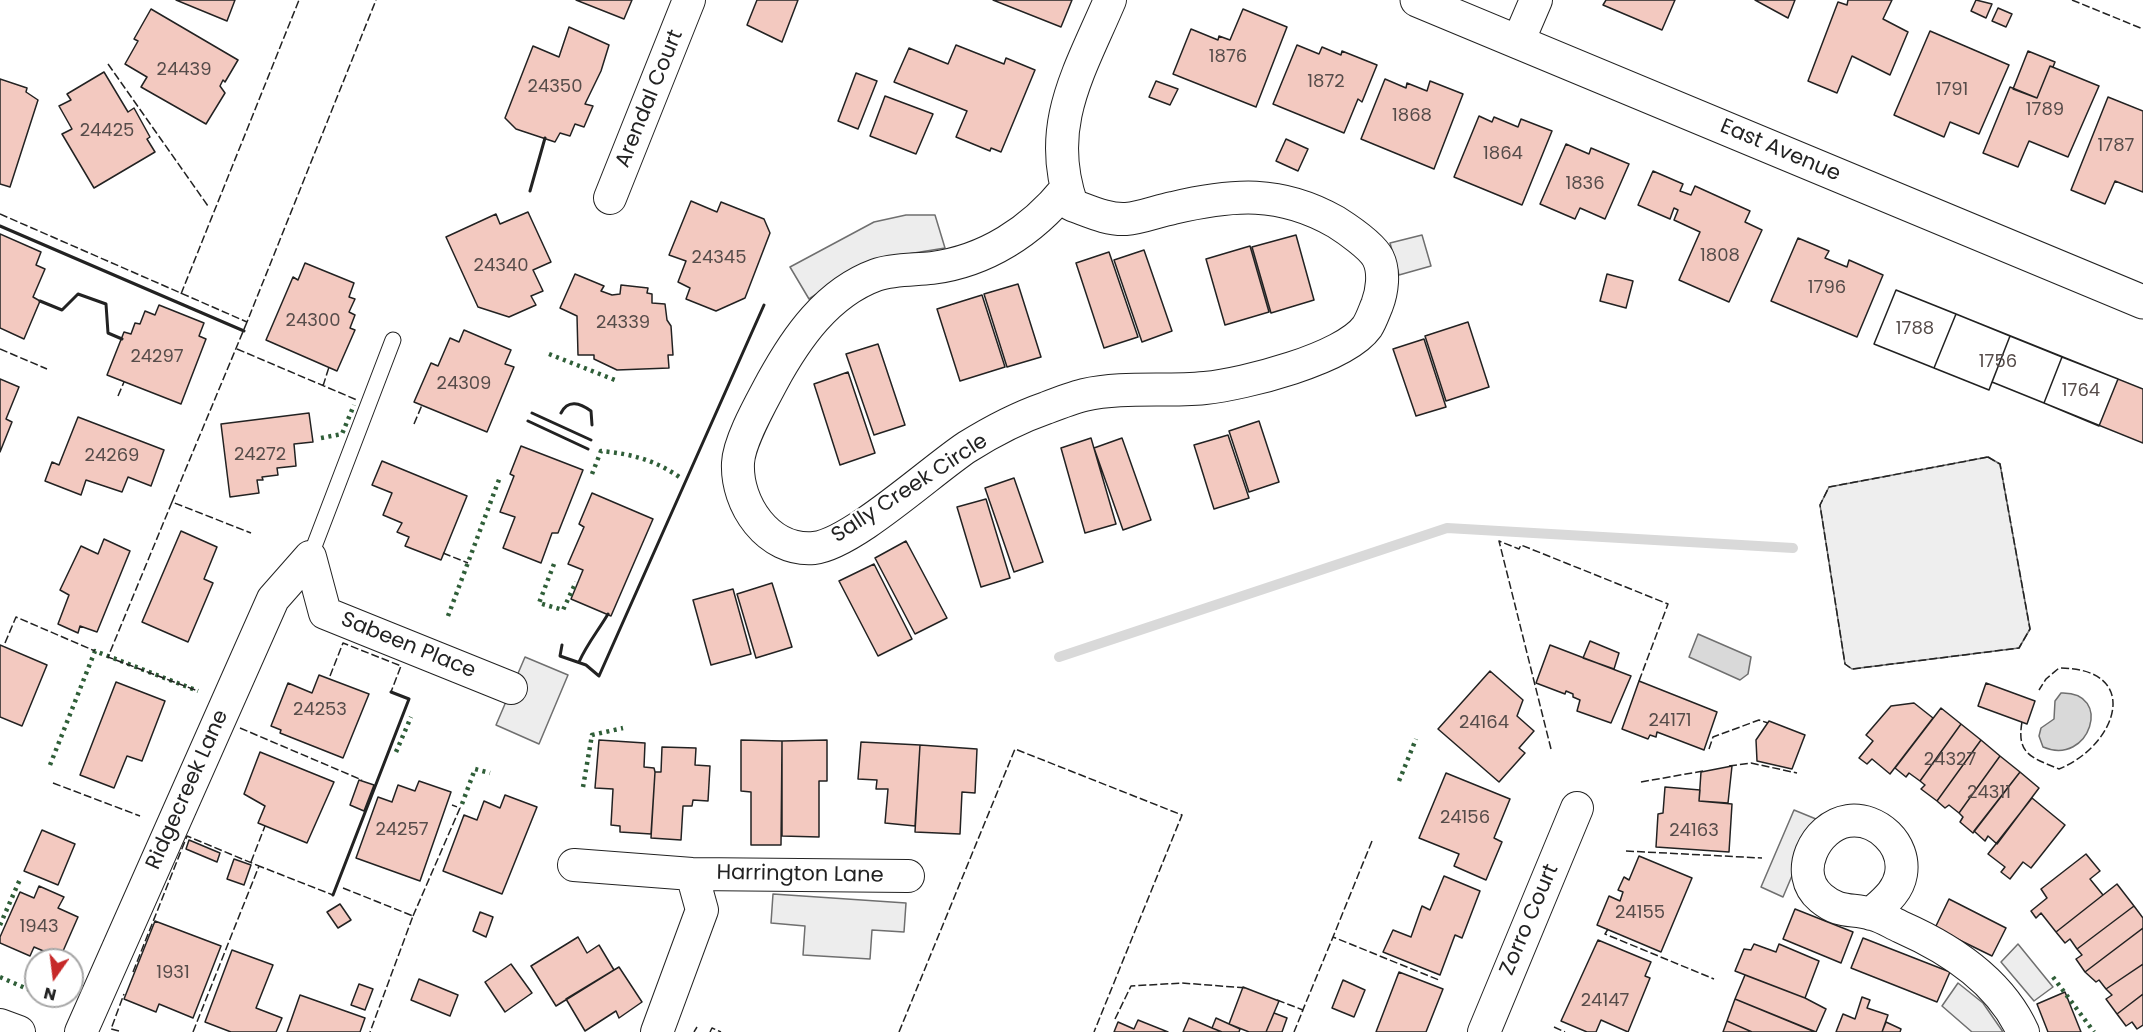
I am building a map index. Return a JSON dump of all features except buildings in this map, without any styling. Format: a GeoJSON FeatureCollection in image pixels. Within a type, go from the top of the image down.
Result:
{"type":"FeatureCollection","features":[{"type":"Feature","properties":{"kind":"street","name":"Arendal Court"},"geometry":{"type":"LineString","coordinates":[[610,198],[689,0]]}},
{"type":"Feature","properties":{"kind":"street"},"geometry":{"type":"LineString","coordinates":[[1066,189],[1060,144],[1065,107],[1110,0]]}},
{"type":"Feature","properties":{"kind":"street","name":"East Avenue"},"geometry":{"type":"LineString","coordinates":[[1417,0],[2143,302]]}},
{"type":"Feature","properties":{"kind":"street"},"geometry":{"type":"LineString","coordinates":[[1518,42],[1536,0]]}},
{"type":"Feature","properties":{"kind":"street","name":"Sally Creek Circle"},"geometry":{"type":"LineString","coordinates":[[1066,189],[1072,204],[1104,217],[1126,219],[1207,200],[1245,196],[1288,203],[1319,213],[1350,231],[1378,258],[1383,291],[1367,328],[1338,351],[1282,370],[1208,388],[1086,394],[1041,410],[968,447],[909,492],[833,543],[815,548],[798,547],[782,541],[755,520],[739,489],[738,458],[776,375],[797,338],[814,318],[855,286],[877,274],[969,261],[1007,243],[1049,210],[1066,189]]}},
{"type":"Feature","properties":{"kind":"street","name":"Sabeen Place"},"geometry":{"type":"LineString","coordinates":[[310,557],[325,613],[512,688]]}},
{"type":"Feature","properties":{"kind":"street","name":"Ridgecreek Lane"},"geometry":{"type":"LineString","coordinates":[[81,1032],[273,599],[310,557]]}},
{"type":"Feature","properties":{"kind":"street","name":"Zorro Court"},"geometry":{"type":"LineString","coordinates":[[1484,1032],[1577,808]]}},
{"type":"Feature","properties":{"kind":"street","name":"Harrington Lane"},"geometry":{"type":"LineString","coordinates":[[573,865],[692,874],[908,876]]}},
{"type":"Feature","properties":{"kind":"street","name":"Harrington Lane"},"geometry":{"type":"LineString","coordinates":[[657,1032],[702,910],[692,874]]}},
{"type":"Feature","properties":{"kind":"street"},"geometry":{"type":"LineString","coordinates":[[1871,914],[1942,947],[1968,964],[2016,1017],[2023,1032]]}},
{"type":"Feature","properties":{"kind":"street"},"geometry":{"type":"LineString","coordinates":[[0,1025],[18,1032]]}},
{"type":"Feature","properties":{"kind":"lane"},"geometry":{"type":"LineString","coordinates":[[310,557],[393,340]]}},
{"type":"Feature","properties":{"kind":"shaded area"},"geometry":{"type":"Polygon","coordinates":[[[906,215],[935,215],[945,248],[883,258],[850,272],[809,299],[790,267],[874,222],[906,215]]]}},
{"type":"Feature","properties":{"kind":"shaded area"},"geometry":{"type":"Polygon","coordinates":[[[1422,235],[1431,266],[1399,275],[1390,243],[1422,235]]]}},
{"type":"Feature","properties":{"kind":"shaded area"},"geometry":{"type":"Polygon","coordinates":[[[1988,457],[2000,464],[2030,629],[2019,648],[1852,669],[1845,664],[1820,505],[1829,487],[1988,457]]]}},
{"type":"Feature","properties":{"kind":"shaded area"},"geometry":{"type":"Polygon","coordinates":[[[1698,634],[1751,657],[1748,674],[1740,680],[1689,657],[1698,634]]]}},
{"type":"Feature","properties":{"kind":"shaded area"},"geometry":{"type":"Polygon","coordinates":[[[525,657],[568,675],[539,744],[496,725],[525,657]]]}},
{"type":"Feature","properties":{"kind":"shaded area"},"geometry":{"type":"Polygon","coordinates":[[[2061,693],[2077,696],[2087,703],[2091,714],[2090,727],[2083,738],[2073,747],[2059,750],[2043,747],[2039,736],[2041,728],[2054,719],[2055,701],[2061,693]]]}},
{"type":"Feature","properties":{"kind":"shaded area"},"geometry":{"type":"Polygon","coordinates":[[[1794,810],[1816,819],[1783,897],[1761,887],[1794,810]]]}},
{"type":"Feature","properties":{"kind":"shaded area"},"geometry":{"type":"Polygon","coordinates":[[[773,894],[906,903],[904,932],[872,930],[870,959],[803,955],[805,926],[771,923],[773,894]]]}},
{"type":"Feature","properties":{"kind":"shaded area"},"geometry":{"type":"Polygon","coordinates":[[[2018,944],[2053,987],[2034,1001],[2001,962],[2018,944]]]}},
{"type":"Feature","properties":{"kind":"shaded area"},"geometry":{"type":"Polygon","coordinates":[[[1958,983],[1983,1003],[2003,1032],[1972,1032],[1942,1006],[1958,983]]]}},
{"type":"Feature","properties":{"kind":"waterway"},"geometry":{"type":"LineString","coordinates":[[1059,657],[1447,528],[1793,548]]}},
{"type":"Feature","properties":{"kind":"hedge"},"geometry":{"type":"LineString","coordinates":[[549,354],[615,380]]}},
{"type":"Feature","properties":{"kind":"hedge"},"geometry":{"type":"LineString","coordinates":[[321,438],[342,434],[354,405]]}},
{"type":"Feature","properties":{"kind":"hedge"},"geometry":{"type":"LineString","coordinates":[[592,474],[601,451],[643,459],[663,467],[682,479]]}},
{"type":"Feature","properties":{"kind":"hedge"},"geometry":{"type":"LineString","coordinates":[[448,616],[500,477]]}},
{"type":"Feature","properties":{"kind":"hedge"},"geometry":{"type":"LineString","coordinates":[[554,564],[539,603],[563,610],[576,582]]}},
{"type":"Feature","properties":{"kind":"hedge"},"geometry":{"type":"LineString","coordinates":[[50,765],[95,651],[198,691]]}},
{"type":"Feature","properties":{"kind":"hedge"},"geometry":{"type":"LineString","coordinates":[[396,752],[411,717]]}},
{"type":"Feature","properties":{"kind":"hedge"},"geometry":{"type":"LineString","coordinates":[[583,787],[592,735],[623,728]]}},
{"type":"Feature","properties":{"kind":"hedge"},"geometry":{"type":"LineString","coordinates":[[1399,781],[1416,739]]}},
{"type":"Feature","properties":{"kind":"hedge"},"geometry":{"type":"LineString","coordinates":[[462,804],[475,769],[490,773]]}},
{"type":"Feature","properties":{"kind":"hedge"},"geometry":{"type":"LineString","coordinates":[[0,925],[21,877]]}},
{"type":"Feature","properties":{"kind":"hedge"},"geometry":{"type":"LineString","coordinates":[[0,977],[24,988]]}},
{"type":"Feature","properties":{"kind":"hedge"},"geometry":{"type":"LineString","coordinates":[[2053,977],[2094,1032]]}},
{"type":"Feature","properties":{"kind":"fence"},"geometry":{"type":"LineString","coordinates":[[181,294],[299,0]]}},
{"type":"Feature","properties":{"kind":"fence"},"geometry":{"type":"LineString","coordinates":[[0,214],[247,322],[376,0]]}},
{"type":"Feature","properties":{"kind":"fence"},"geometry":{"type":"LineString","coordinates":[[2072,0],[2143,29]]}},
{"type":"Feature","properties":{"kind":"fence"},"geometry":{"type":"LineString","coordinates":[[108,64],[208,206]]}},
{"type":"Feature","properties":{"kind":"fence"},"geometry":{"type":"LineString","coordinates":[[247,322],[172,502],[251,533]]}},
{"type":"Feature","properties":{"kind":"fence"},"geometry":{"type":"LineString","coordinates":[[0,349],[47,369]]}},
{"type":"Feature","properties":{"kind":"fence"},"geometry":{"type":"LineString","coordinates":[[237,349],[357,400]]}},
{"type":"Feature","properties":{"kind":"fence"},"geometry":{"type":"LineString","coordinates":[[323,386],[329,367]]}},
{"type":"Feature","properties":{"kind":"fence"},"geometry":{"type":"LineString","coordinates":[[118,396],[124,382]]}},
{"type":"Feature","properties":{"kind":"fence"},"geometry":{"type":"LineString","coordinates":[[414,424],[422,405]]}},
{"type":"Feature","properties":{"kind":"fence"},"geometry":{"type":"LineString","coordinates":[[1988,457],[2000,464],[2030,629],[2019,648],[1852,669],[1845,664],[1820,505],[1829,487],[1988,457]]}},
{"type":"Feature","properties":{"kind":"fence"},"geometry":{"type":"LineString","coordinates":[[172,502],[108,657],[198,691]]}},
{"type":"Feature","properties":{"kind":"fence"},"geometry":{"type":"LineString","coordinates":[[1551,749],[1499,541],[1519,549],[1521,545],[1668,604],[1639,681]]}},
{"type":"Feature","properties":{"kind":"fence"},"geometry":{"type":"LineString","coordinates":[[443,553],[468,563]]}},
{"type":"Feature","properties":{"kind":"fence"},"geometry":{"type":"LineString","coordinates":[[5,643],[16,617],[95,651]]}},
{"type":"Feature","properties":{"kind":"fence"},"geometry":{"type":"LineString","coordinates":[[330,676],[343,643],[401,666],[391,692]]}},
{"type":"Feature","properties":{"kind":"fence"},"geometry":{"type":"LineString","coordinates":[[2022,722],[2022,742],[2028,754],[2059,769],[2079,758],[2096,743],[2107,726],[2113,710],[2111,694],[2103,680],[2086,671],[2059,668],[2046,679],[2039,690]]}},
{"type":"Feature","properties":{"kind":"fence"},"geometry":{"type":"LineString","coordinates":[[1709,749],[1713,737],[1759,720],[1768,723]]}},
{"type":"Feature","properties":{"kind":"fence"},"geometry":{"type":"LineString","coordinates":[[240,728],[362,780]]}},
{"type":"Feature","properties":{"kind":"fence"},"geometry":{"type":"LineString","coordinates":[[899,1032],[1015,749],[1182,815],[1094,1032]]}},
{"type":"Feature","properties":{"kind":"fence"},"geometry":{"type":"LineString","coordinates":[[1729,766],[1751,763],[1797,773]]}},
{"type":"Feature","properties":{"kind":"fence"},"geometry":{"type":"LineString","coordinates":[[1641,782],[1703,771]]}},
{"type":"Feature","properties":{"kind":"fence"},"geometry":{"type":"LineString","coordinates":[[53,783],[140,816]]}},
{"type":"Feature","properties":{"kind":"fence"},"geometry":{"type":"LineString","coordinates":[[413,916],[460,808],[452,805]]}},
{"type":"Feature","properties":{"kind":"fence"},"geometry":{"type":"LineString","coordinates":[[251,862],[265,826]]}},
{"type":"Feature","properties":{"kind":"fence"},"geometry":{"type":"LineString","coordinates":[[133,972],[187,836],[259,866]]}},
{"type":"Feature","properties":{"kind":"fence"},"geometry":{"type":"LineString","coordinates":[[1372,841],[1333,937],[1439,980]]}},
{"type":"Feature","properties":{"kind":"fence"},"geometry":{"type":"LineString","coordinates":[[1626,851],[1762,858]]}},
{"type":"Feature","properties":{"kind":"fence"},"geometry":{"type":"LineString","coordinates":[[193,1032],[259,866],[333,895]]}},
{"type":"Feature","properties":{"kind":"fence"},"geometry":{"type":"LineString","coordinates":[[343,888],[413,916],[370,1032]]}},
{"type":"Feature","properties":{"kind":"fence"},"geometry":{"type":"LineString","coordinates":[[1608,929],[1605,934],[1714,979]]}},
{"type":"Feature","properties":{"kind":"fence"},"geometry":{"type":"LineString","coordinates":[[1302,1012],[1333,937]]}},
{"type":"Feature","properties":{"kind":"fence"},"geometry":{"type":"LineString","coordinates":[[1115,1019],[1131,986],[1182,983],[1247,988]]}},
{"type":"Feature","properties":{"kind":"fence"},"geometry":{"type":"LineString","coordinates":[[119,1031],[111,1029],[124,994]]}},
{"type":"Feature","properties":{"kind":"fence"},"geometry":{"type":"LineString","coordinates":[[1277,1000],[1303,1010],[1294,1032]]}},
{"type":"Feature","properties":{"kind":"fence"},"geometry":{"type":"LineString","coordinates":[[694,1032],[697,1027]]}},
{"type":"Feature","properties":{"kind":"fence"},"geometry":{"type":"LineString","coordinates":[[1554,1027],[1565,1032]]}},
{"type":"Feature","properties":{"kind":"fence"},"geometry":{"type":"LineString","coordinates":[[710,1032],[712,1028],[721,1032]]}},
{"type":"Feature","properties":{"kind":"wall"},"geometry":{"type":"LineString","coordinates":[[530,191],[545,138]]}},
{"type":"Feature","properties":{"kind":"wall"},"geometry":{"type":"LineString","coordinates":[[0,226],[244,331]]}},
{"type":"Feature","properties":{"kind":"wall"},"geometry":{"type":"LineString","coordinates":[[40,301],[62,310],[78,294],[106,304],[108,333],[122,339]]}},
{"type":"Feature","properties":{"kind":"wall"},"geometry":{"type":"LineString","coordinates":[[562,645],[560,656],[586,665],[599,676],[764,305]]}},
{"type":"Feature","properties":{"kind":"wall"},"geometry":{"type":"LineString","coordinates":[[561,413],[571,404],[583,406],[591,411],[592,425]]}},
{"type":"Feature","properties":{"kind":"wall"},"geometry":{"type":"LineString","coordinates":[[532,413],[591,440]]}},
{"type":"Feature","properties":{"kind":"wall"},"geometry":{"type":"LineString","coordinates":[[528,421],[588,449]]}},
{"type":"Feature","properties":{"kind":"wall"},"geometry":{"type":"LineString","coordinates":[[579,662],[608,614]]}},
{"type":"Feature","properties":{"kind":"wall"},"geometry":{"type":"LineString","coordinates":[[333,895],[409,699],[391,692]]}}]}
